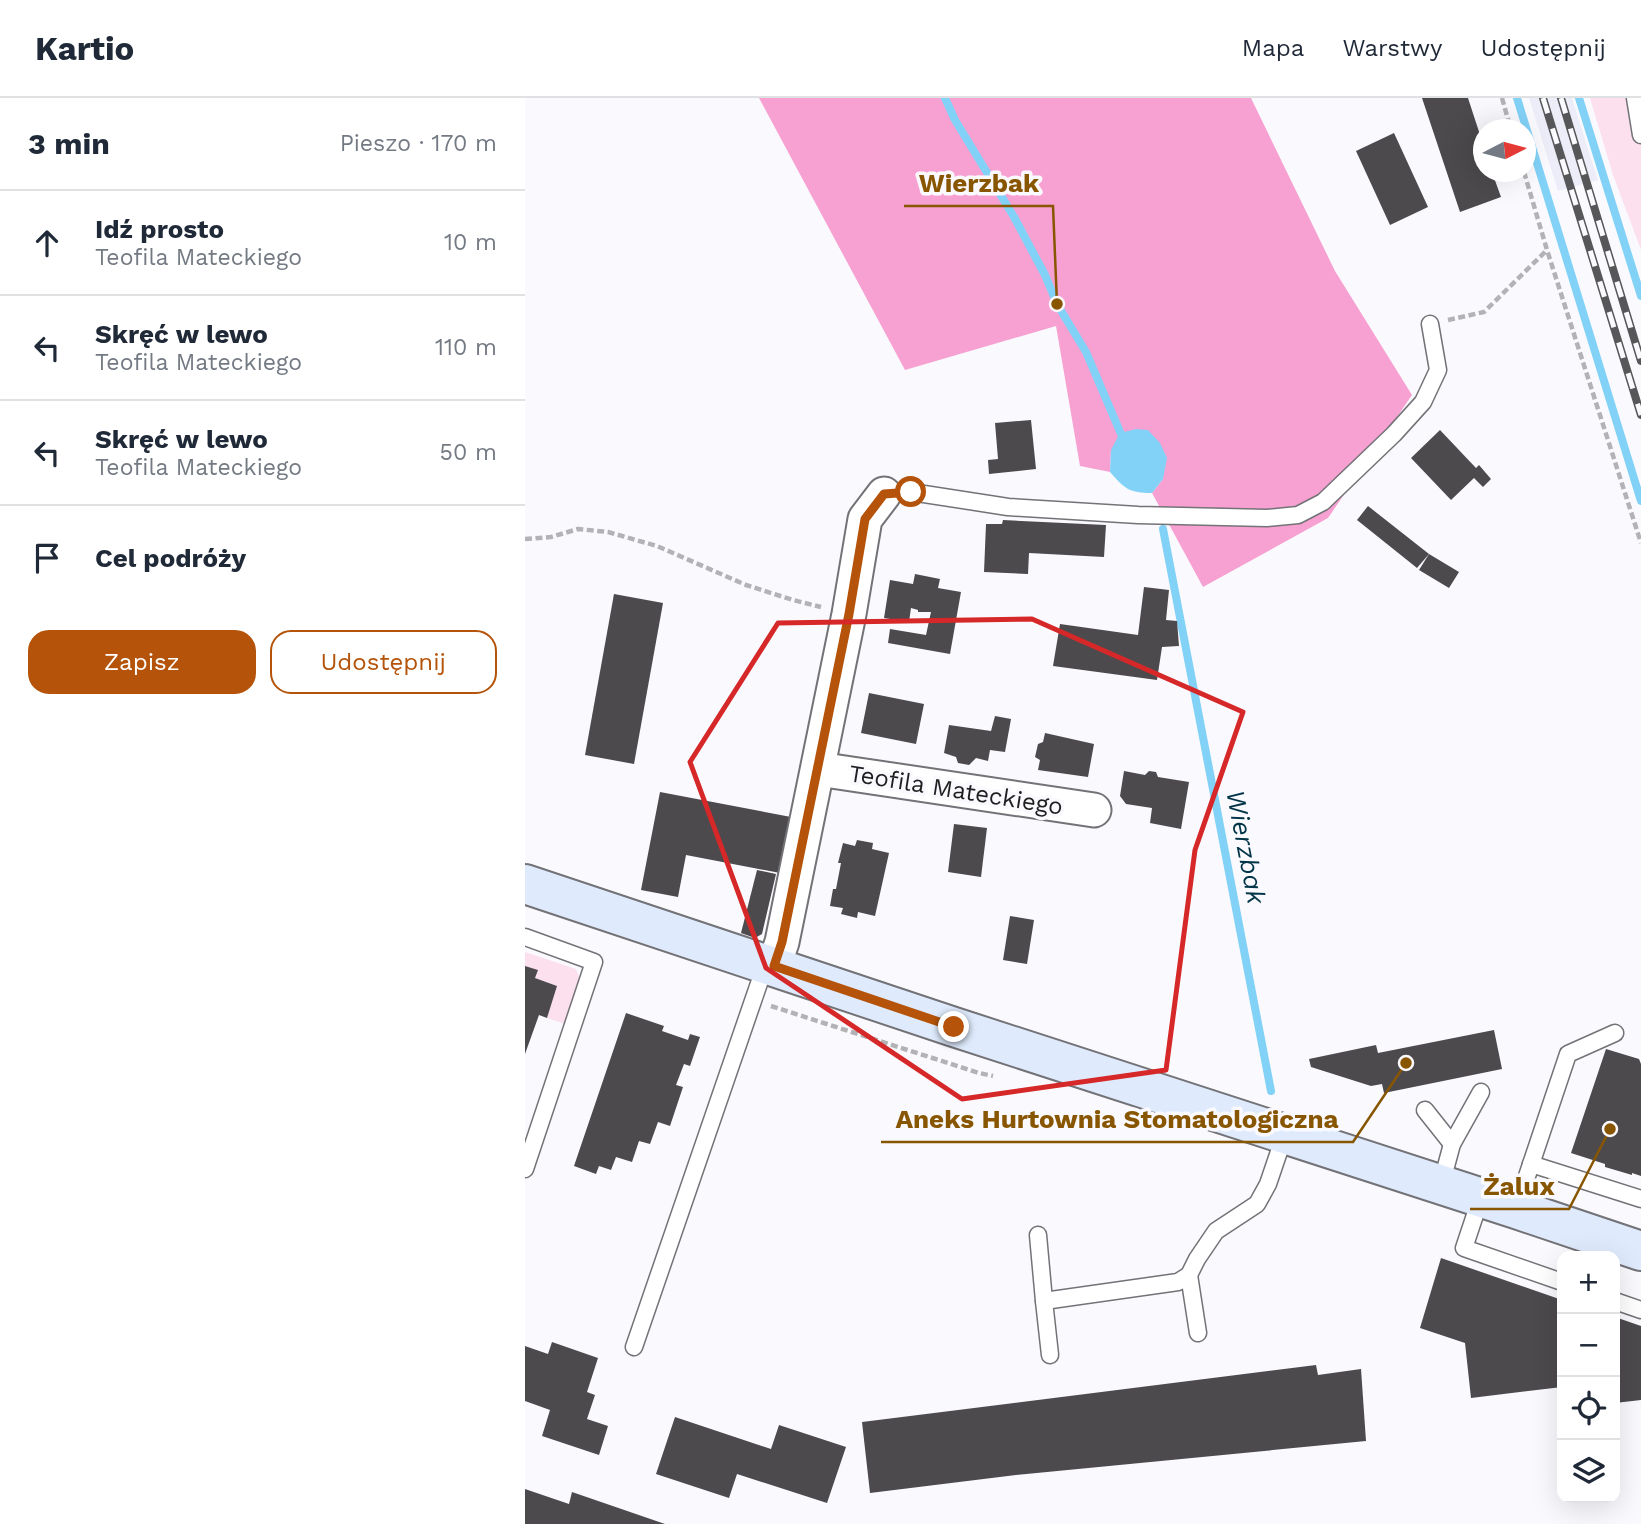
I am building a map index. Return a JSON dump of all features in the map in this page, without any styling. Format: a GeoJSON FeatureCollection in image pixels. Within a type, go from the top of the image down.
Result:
{"type":"FeatureCollection","features":[{"type":"Feature","properties":{"kind":"street","name":"Teofila Mateckiego"},"geometry":{"type":"LineString","coordinates":[[770,965],[782,942],[849,614],[865,519],[884,494]]}},
{"type":"Feature","properties":{"kind":"street","name":"Teofila Mateckiego"},"geometry":{"type":"LineString","coordinates":[[818,769],[1094,810]]}},
{"type":"Feature","properties":{"kind":"street"},"geometry":{"type":"LineString","coordinates":[[525,884],[1641,1251]]}},
{"type":"Feature","properties":{"kind":"lane"},"geometry":{"type":"LineString","coordinates":[[1635,98],[1641,135]]}},
{"type":"Feature","properties":{"kind":"lane"},"geometry":{"type":"LineString","coordinates":[[884,494],[911,492],[1008,507],[1137,515],[1267,518],[1298,515],[1323,502],[1394,435],[1423,402],[1438,370],[1430,324]]}},
{"type":"Feature","properties":{"kind":"lane"},"geometry":{"type":"LineString","coordinates":[[525,937],[594,962],[525,1169]]}},
{"type":"Feature","properties":{"kind":"lane"},"geometry":{"type":"LineString","coordinates":[[634,1347],[770,965]]}},
{"type":"Feature","properties":{"kind":"lane"},"geometry":{"type":"LineString","coordinates":[[1557,1280],[1464,1248],[1531,1164],[1568,1054],[1615,1033]]}},
{"type":"Feature","properties":{"kind":"lane"},"geometry":{"type":"LineString","coordinates":[[1441,1185],[1452,1144],[1481,1092]]}},
{"type":"Feature","properties":{"kind":"lane"},"geometry":{"type":"LineString","coordinates":[[1425,1110],[1452,1144]]}},
{"type":"Feature","properties":{"kind":"lane"},"geometry":{"type":"LineString","coordinates":[[1044,1301],[1178,1282],[1189,1275],[1216,1231],[1250,1210],[1261,1199],[1285,1134]]}},
{"type":"Feature","properties":{"kind":"lane"},"geometry":{"type":"LineString","coordinates":[[1531,1164],[1641,1199]]}},
{"type":"Feature","properties":{"kind":"lane"},"geometry":{"type":"LineString","coordinates":[[1038,1235],[1050,1355]]}},
{"type":"Feature","properties":{"kind":"lane"},"geometry":{"type":"LineString","coordinates":[[1189,1275],[1198,1333]]}},
{"type":"Feature","properties":{"kind":"lane"},"geometry":{"type":"LineString","coordinates":[[1620,1303],[1641,1310]]}},
{"type":"Feature","properties":{"kind":"path"},"geometry":{"type":"LineString","coordinates":[[1502,98],[1508,119]]}},
{"type":"Feature","properties":{"kind":"path"},"geometry":{"type":"LineString","coordinates":[[1527,182],[1641,543]]}},
{"type":"Feature","properties":{"kind":"path"},"geometry":{"type":"LineString","coordinates":[[1430,324],[1484,312],[1547,250]]}},
{"type":"Feature","properties":{"kind":"path"},"geometry":{"type":"LineString","coordinates":[[525,539],[551,537],[578,529],[608,532],[657,546],[746,585],[849,614]]}},
{"type":"Feature","properties":{"kind":"highlighted area"},"geometry":{"type":"Polygon","coordinates":[[[1032,619],[1243,712],[1195,850],[1166,1070],[962,1099],[766,968],[690,762],[778,623],[1032,619]]]}},
{"type":"Feature","properties":{"kind":"shaded area"},"geometry":{"type":"Polygon","coordinates":[[[759,98],[1251,98],[1335,271],[1412,395],[1328,518],[1203,587],[1152,493],[1163,479],[1111,450],[1110,472],[1080,466],[1056,326],[905,370],[759,98]]]}},
{"type":"Feature","properties":{"kind":"shaded area"},"geometry":{"type":"Polygon","coordinates":[[[1529,98],[1572,98],[1598,180],[1558,191],[1529,98]]]}},
{"type":"Feature","properties":{"kind":"shaded area"},"geometry":{"type":"Polygon","coordinates":[[[1590,98],[1641,98],[1641,250],[1613,175],[1590,98]]]}},
{"type":"Feature","properties":{"kind":"shaded area"},"geometry":{"type":"Polygon","coordinates":[[[525,952],[576,969],[581,982],[568,1025],[547,1018],[557,986],[535,978],[537,970],[525,966],[525,952]]]}},
{"type":"Feature","properties":{"kind":"water"},"geometry":{"type":"Polygon","coordinates":[[[1136,429],[1148,430],[1160,443],[1167,458],[1163,479],[1152,493],[1128,489],[1110,472],[1111,450],[1120,433],[1136,429]]]}},
{"type":"Feature","properties":{"kind":"building"},"geometry":{"type":"Polygon","coordinates":[[[1422,98],[1468,98],[1475,119],[1473,182],[1496,182],[1501,197],[1460,212],[1422,98]]]}},
{"type":"Feature","properties":{"kind":"building"},"geometry":{"type":"Polygon","coordinates":[[[1394,133],[1428,207],[1390,225],[1356,151],[1394,133]]]}},
{"type":"Feature","properties":{"kind":"building"},"geometry":{"type":"Polygon","coordinates":[[[1031,420],[1036,469],[989,474],[988,460],[998,459],[995,423],[1031,420]]]}},
{"type":"Feature","properties":{"kind":"building"},"geometry":{"type":"Polygon","coordinates":[[[1440,430],[1476,468],[1479,465],[1491,479],[1483,487],[1474,478],[1451,500],[1411,458],[1440,430]]]}},
{"type":"Feature","properties":{"kind":"building"},"geometry":{"type":"Polygon","coordinates":[[[1368,506],[1429,554],[1417,568],[1357,520],[1368,506]]]}},
{"type":"Feature","properties":{"kind":"building"},"geometry":{"type":"Polygon","coordinates":[[[1003,520],[1106,525],[1104,557],[1029,553],[1028,574],[984,572],[986,524],[1002,524],[1003,520]]]}},
{"type":"Feature","properties":{"kind":"building"},"geometry":{"type":"Polygon","coordinates":[[[1429,554],[1459,572],[1449,588],[1419,570],[1429,554]]]}},
{"type":"Feature","properties":{"kind":"building"},"geometry":{"type":"Polygon","coordinates":[[[915,574],[940,579],[938,588],[961,592],[950,654],[888,643],[890,629],[926,635],[931,612],[918,612],[911,608],[909,622],[884,618],[890,580],[913,584],[915,574]]]}},
{"type":"Feature","properties":{"kind":"building"},"geometry":{"type":"Polygon","coordinates":[[[1144,587],[1169,590],[1166,620],[1177,621],[1179,646],[1162,647],[1157,680],[1053,666],[1060,624],[1138,635],[1144,587]]]}},
{"type":"Feature","properties":{"kind":"building"},"geometry":{"type":"Polygon","coordinates":[[[614,594],[663,603],[634,764],[585,755],[614,594]]]}},
{"type":"Feature","properties":{"kind":"building"},"geometry":{"type":"Polygon","coordinates":[[[869,693],[924,704],[916,744],[861,733],[869,693]]]}},
{"type":"Feature","properties":{"kind":"building"},"geometry":{"type":"Polygon","coordinates":[[[995,716],[1011,719],[1005,752],[990,750],[988,761],[976,758],[969,765],[958,763],[956,757],[944,753],[949,725],[991,731],[995,716]]]}},
{"type":"Feature","properties":{"kind":"building"},"geometry":{"type":"Polygon","coordinates":[[[1045,733],[1094,744],[1088,777],[1038,770],[1040,760],[1035,757],[1038,744],[1043,742],[1045,733]]]}},
{"type":"Feature","properties":{"kind":"building"},"geometry":{"type":"Polygon","coordinates":[[[1124,771],[1145,775],[1149,771],[1156,772],[1158,777],[1189,782],[1181,829],[1150,823],[1152,808],[1126,804],[1120,796],[1124,771]]]}},
{"type":"Feature","properties":{"kind":"building"},"geometry":{"type":"Polygon","coordinates":[[[660,792],[791,817],[780,873],[686,855],[678,897],[641,890],[660,792]]]}},
{"type":"Feature","properties":{"kind":"building"},"geometry":{"type":"Polygon","coordinates":[[[954,824],[987,828],[981,877],[948,872],[954,824]]]}},
{"type":"Feature","properties":{"kind":"building"},"geometry":{"type":"Polygon","coordinates":[[[857,840],[873,843],[872,849],[889,853],[875,916],[858,912],[857,918],[841,914],[843,908],[830,906],[833,889],[836,889],[843,843],[855,846],[857,840]]]}},
{"type":"Feature","properties":{"kind":"building"},"geometry":{"type":"Polygon","coordinates":[[[757,870],[776,874],[762,934],[755,938],[741,933],[757,870]]]}},
{"type":"Feature","properties":{"kind":"building"},"geometry":{"type":"Polygon","coordinates":[[[1010,916],[1034,920],[1027,964],[1003,960],[1010,916]]]}},
{"type":"Feature","properties":{"kind":"building"},"geometry":{"type":"Polygon","coordinates":[[[525,966],[538,970],[535,978],[557,986],[547,1018],[539,1015],[525,1054],[525,966]]]}},
{"type":"Feature","properties":{"kind":"building"},"geometry":{"type":"Polygon","coordinates":[[[626,1013],[664,1026],[662,1031],[688,1040],[690,1034],[700,1037],[690,1066],[684,1064],[676,1085],[683,1087],[670,1126],[658,1122],[650,1144],[639,1141],[632,1162],[616,1157],[611,1170],[599,1166],[596,1174],[574,1166],[626,1013]]]}},
{"type":"Feature","properties":{"kind":"building"},"geometry":{"type":"Polygon","coordinates":[[[1494,1030],[1502,1069],[1384,1093],[1382,1084],[1371,1086],[1311,1067],[1309,1059],[1376,1045],[1378,1053],[1494,1030]]]}},
{"type":"Feature","properties":{"kind":"building"},"geometry":{"type":"Polygon","coordinates":[[[1606,1049],[1639,1059],[1641,1064],[1641,1176],[1605,1167],[1605,1164],[1571,1153],[1606,1049]]]}},
{"type":"Feature","properties":{"kind":"building"},"geometry":{"type":"Polygon","coordinates":[[[1441,1258],[1557,1298],[1557,1388],[1471,1398],[1465,1343],[1420,1328],[1441,1258]]]}},
{"type":"Feature","properties":{"kind":"building"},"geometry":{"type":"Polygon","coordinates":[[[1620,1319],[1641,1326],[1641,1400],[1620,1402],[1620,1319]]]}},
{"type":"Feature","properties":{"kind":"building"},"geometry":{"type":"Polygon","coordinates":[[[552,1342],[598,1358],[587,1392],[595,1395],[587,1419],[608,1426],[599,1455],[542,1436],[550,1410],[525,1401],[525,1346],[548,1354],[552,1342]]]}},
{"type":"Feature","properties":{"kind":"building"},"geometry":{"type":"Polygon","coordinates":[[[1316,1365],[1318,1375],[1361,1369],[1366,1441],[1016,1475],[870,1493],[862,1422],[1316,1365]]]}},
{"type":"Feature","properties":{"kind":"building"},"geometry":{"type":"Polygon","coordinates":[[[675,1417],[771,1449],[779,1425],[846,1447],[827,1503],[737,1474],[729,1498],[656,1474],[675,1417]]]}},
{"type":"Feature","properties":{"kind":"building"},"geometry":{"type":"Polygon","coordinates":[[[525,1489],[569,1504],[572,1492],[665,1524],[525,1524],[525,1489]]]}},
{"type":"Feature","properties":{"kind":"waterway","name":"Wierzbak"},"geometry":{"type":"LineString","coordinates":[[945,98],[955,120],[1014,217],[1057,304],[1086,352],[1124,441]]}},
{"type":"Feature","properties":{"kind":"waterway"},"geometry":{"type":"LineString","coordinates":[[1517,98],[1641,501]]}},
{"type":"Feature","properties":{"kind":"waterway"},"geometry":{"type":"LineString","coordinates":[[1579,98],[1641,296]]}},
{"type":"Feature","properties":{"kind":"waterway","name":"Wierzbak"},"geometry":{"type":"LineString","coordinates":[[1163,529],[1271,1091]]}},
{"type":"Feature","properties":{"kind":"railway"},"geometry":{"type":"LineString","coordinates":[[1543,98],[1641,415]]}},
{"type":"Feature","properties":{"kind":"railway"},"geometry":{"type":"LineString","coordinates":[[1561,98],[1641,361]]}},
{"type":"Feature","properties":{"kind":"place","name":"Wierzbak"},"geometry":{"type":"Point","coordinates":[1057,304]}},
{"type":"Feature","properties":{"kind":"place","name":"Aneks Hurtownia Stomatologiczna"},"geometry":{"type":"Point","coordinates":[1406,1063]}},
{"type":"Feature","properties":{"kind":"place","name":"Żalux"},"geometry":{"type":"Point","coordinates":[1610,1129]}},
{"type":"Feature","properties":{"kind":"route"},"geometry":{"type":"LineString","coordinates":[[911,492],[884,494],[865,519],[818,769],[782,942],[774,966],[954,1027]]}}]}
